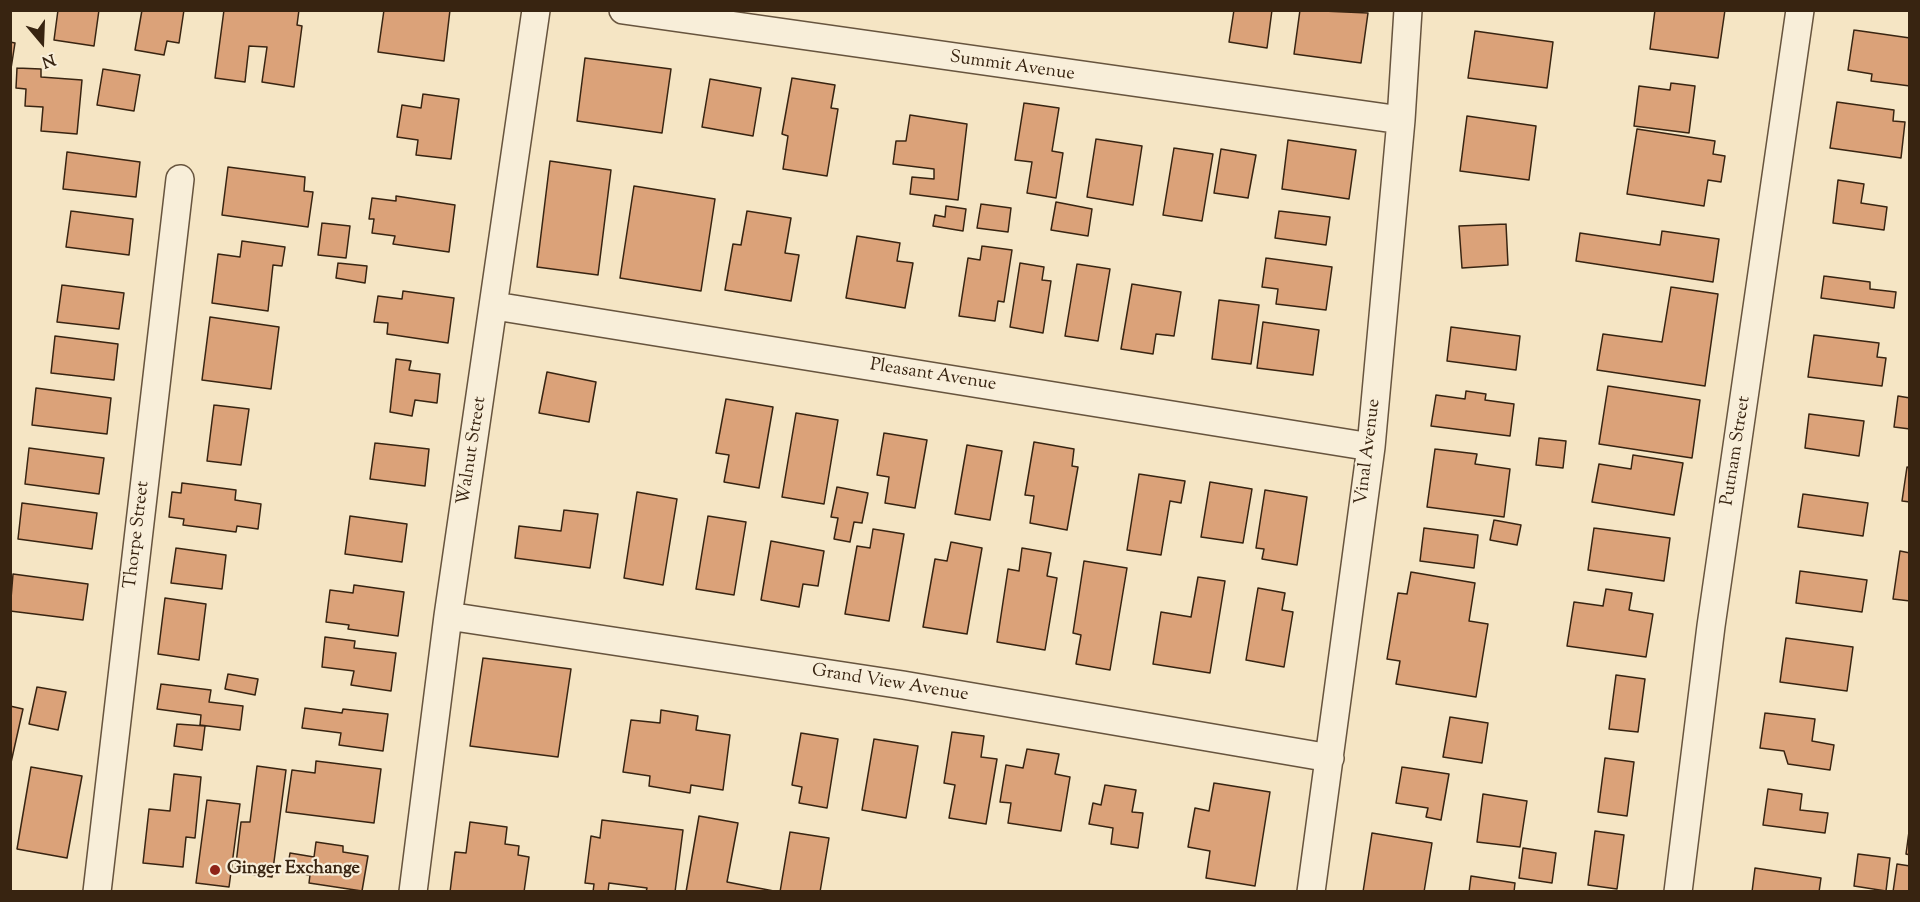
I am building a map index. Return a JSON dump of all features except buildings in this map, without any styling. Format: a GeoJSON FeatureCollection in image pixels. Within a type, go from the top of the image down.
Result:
{"type":"FeatureCollection","features":[{"type":"Feature","properties":{"kind":"street","name":"Walnut Street"},"geometry":{"type":"LineString","coordinates":[[413,891],[448,616],[495,306],[536,10]]}},
{"type":"Feature","properties":{"kind":"street","name":"Summit Avenue"},"geometry":{"type":"LineString","coordinates":[[623,10],[1401,120]]}},
{"type":"Feature","properties":{"kind":"street","name":"Vinal Avenue"},"geometry":{"type":"LineString","coordinates":[[1311,891],[1371,447],[1401,120],[1408,10]]}},
{"type":"Feature","properties":{"kind":"street","name":"Putnam Street"},"geometry":{"type":"LineString","coordinates":[[1678,891],[1711,626],[1800,10]]}},
{"type":"Feature","properties":{"kind":"street","name":"Thorpe Street"},"geometry":{"type":"LineString","coordinates":[[97,891],[180,179]]}},
{"type":"Feature","properties":{"kind":"street","name":"Pleasant Avenue"},"geometry":{"type":"LineString","coordinates":[[495,306],[1371,447]]}},
{"type":"Feature","properties":{"kind":"street","name":"Grand View Avenue"},"geometry":{"type":"LineString","coordinates":[[448,616],[903,685],[1330,758]]}},
{"type":"Feature","properties":{"kind":"place","name":"Ginger Exchange"},"geometry":{"type":"Point","coordinates":[215,870]}}]}
